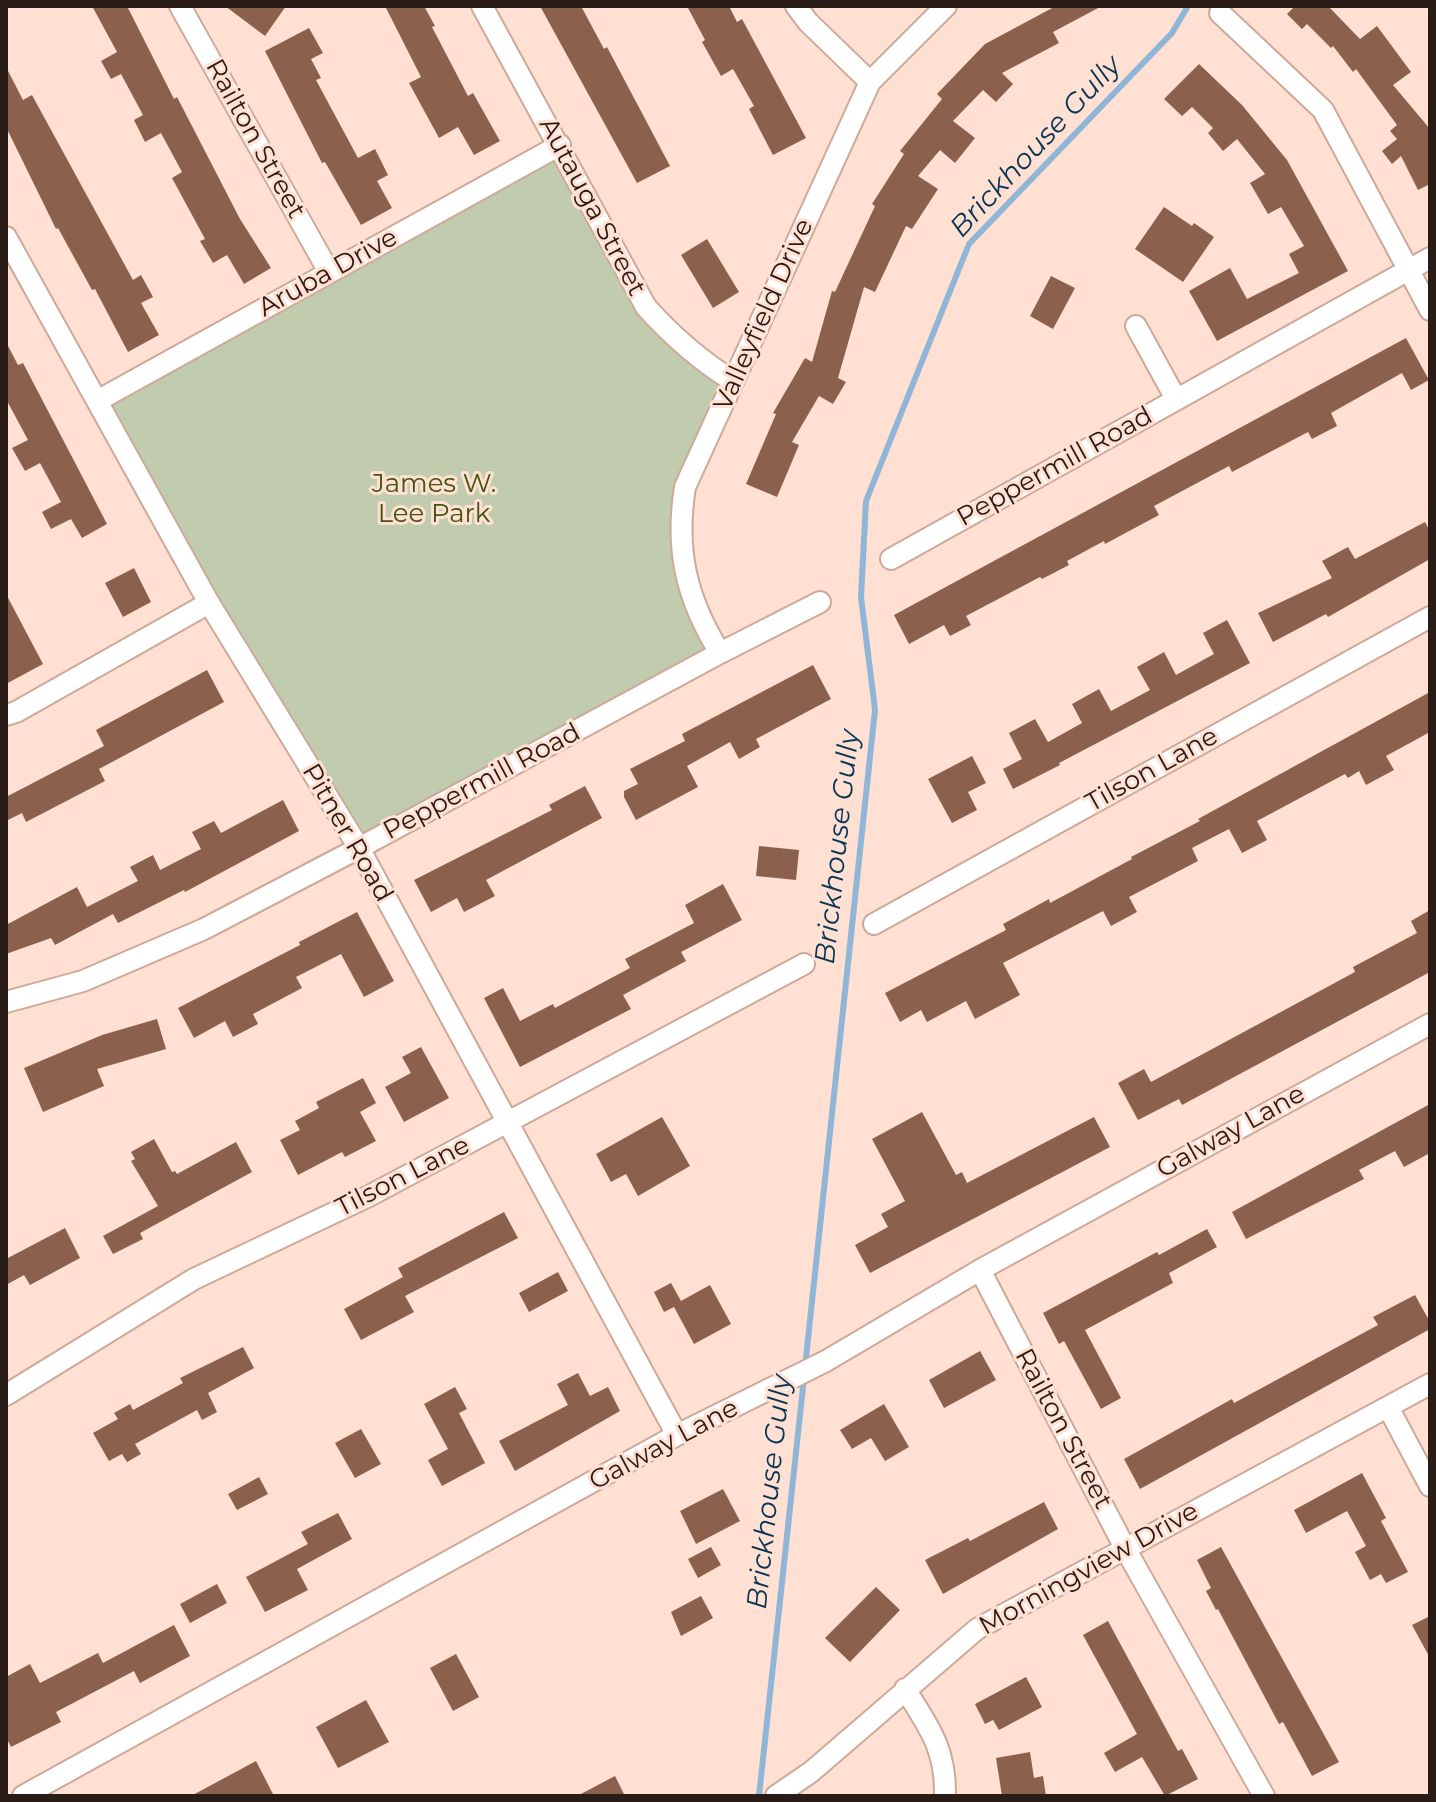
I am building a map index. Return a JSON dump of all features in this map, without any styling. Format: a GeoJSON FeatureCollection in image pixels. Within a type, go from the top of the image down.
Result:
{"type":"FeatureCollection","features":[{"type":"Feature","properties":{"kind":"street","name":"Railton Street"},"geometry":{"type":"LineString","coordinates":[[180,6],[329,272]]}},
{"type":"Feature","properties":{"kind":"street","name":"Autauga Street"},"geometry":{"type":"LineString","coordinates":[[482,6],[646,307],[677,341],[703,363],[733,381]]}},
{"type":"Feature","properties":{"kind":"street"},"geometry":{"type":"LineString","coordinates":[[796,6],[808,22],[870,82]]}},
{"type":"Feature","properties":{"kind":"street","name":"Valleyfield Drive"},"geometry":{"type":"LineString","coordinates":[[720,653],[697,609],[683,565],[680,539],[685,487],[870,82],[946,6]]}},
{"type":"Feature","properties":{"kind":"street"},"geometry":{"type":"LineString","coordinates":[[1220,13],[1323,110],[1430,310]]}},
{"type":"Feature","properties":{"kind":"street","name":"Aruba Drive"},"geometry":{"type":"LineString","coordinates":[[97,401],[560,145]]}},
{"type":"Feature","properties":{"kind":"street","name":"Pitner Road"},"geometry":{"type":"LineString","coordinates":[[6,237],[209,603],[359,848],[677,1435]]}},
{"type":"Feature","properties":{"kind":"street","name":"Peppermill Road"},"geometry":{"type":"LineString","coordinates":[[891,559],[1430,258]]}},
{"type":"Feature","properties":{"kind":"street","name":"Peppermill Road"},"geometry":{"type":"LineString","coordinates":[[1136,326],[1176,399]]}},
{"type":"Feature","properties":{"kind":"street","name":"Peppermill Road"},"geometry":{"type":"LineString","coordinates":[[6,1002],[83,981],[204,929],[820,602]]}},
{"type":"Feature","properties":{"kind":"street"},"geometry":{"type":"LineString","coordinates":[[6,715],[209,603]]}},
{"type":"Feature","properties":{"kind":"street","name":"Tilson Lane"},"geometry":{"type":"LineString","coordinates":[[874,924],[1430,617]]}},
{"type":"Feature","properties":{"kind":"street","name":"Tilson Lane"},"geometry":{"type":"LineString","coordinates":[[6,1395],[194,1279],[369,1196],[804,964]]}},
{"type":"Feature","properties":{"kind":"street","name":"Galway Lane"},"geometry":{"type":"LineString","coordinates":[[23,1796],[677,1435],[826,1361],[980,1270],[1430,1024]]}},
{"type":"Feature","properties":{"kind":"street","name":"Railton Street"},"geometry":{"type":"LineString","coordinates":[[980,1270],[1125,1548],[1264,1796]]}},
{"type":"Feature","properties":{"kind":"street","name":"Morningview Drive"},"geometry":{"type":"LineString","coordinates":[[776,1796],[811,1772],[977,1629],[1430,1384]]}},
{"type":"Feature","properties":{"kind":"street"},"geometry":{"type":"LineString","coordinates":[[1388,1407],[1430,1486]]}},
{"type":"Feature","properties":{"kind":"street"},"geometry":{"type":"LineString","coordinates":[[905,1689],[929,1726],[943,1756],[945,1796]]}},
{"type":"Feature","properties":{"kind":"green space","name":"James W. Lee Park"},"geometry":{"type":"Polygon","coordinates":[[[560,145],[636,290],[733,381],[685,487],[680,539],[720,653],[359,848],[97,401],[560,145]]]}},
{"type":"Feature","properties":{"kind":"building"},"geometry":{"type":"Polygon","coordinates":[[[92,6],[127,6],[174,99],[177,97],[240,219],[271,268],[244,284],[227,255],[213,263],[200,241],[205,239],[172,178],[182,172],[161,133],[145,142],[134,120],[143,115],[121,74],[111,79],[101,61],[117,52],[92,6]]]}},
{"type":"Feature","properties":{"kind":"building"},"geometry":{"type":"Polygon","coordinates":[[[225,6],[286,6],[265,36],[225,6]]]}},
{"type":"Feature","properties":{"kind":"building"},"geometry":{"type":"Polygon","coordinates":[[[385,6],[424,6],[468,96],[473,93],[500,141],[474,155],[458,127],[439,138],[409,83],[421,77],[385,6]]]}},
{"type":"Feature","properties":{"kind":"building"},"geometry":{"type":"Polygon","coordinates":[[[540,6],[581,6],[604,49],[607,47],[670,166],[637,183],[540,6]]]}},
{"type":"Feature","properties":{"kind":"building"},"geometry":{"type":"Polygon","coordinates":[[[687,6],[729,6],[737,22],[742,19],[806,138],[773,155],[749,109],[754,106],[733,69],[721,76],[687,6]]]}},
{"type":"Feature","properties":{"kind":"building"},"geometry":{"type":"Polygon","coordinates":[[[1056,6],[1102,6],[1053,32],[1059,43],[1002,73],[1013,84],[996,102],[983,90],[953,121],[975,138],[955,163],[940,150],[918,176],[938,189],[912,229],[906,226],[875,292],[864,287],[838,378],[846,382],[833,404],[819,396],[792,442],[799,445],[777,497],[746,484],[776,414],[773,413],[805,358],[812,362],[832,291],[835,292],[875,206],[872,204],[904,154],[900,151],[942,99],[937,94],[985,44],[1056,6]]]}},
{"type":"Feature","properties":{"kind":"building"},"geometry":{"type":"Polygon","coordinates":[[[1290,6],[1328,6],[1360,39],[1377,26],[1411,72],[1393,85],[1430,129],[1430,184],[1418,190],[1401,156],[1392,164],[1382,151],[1397,139],[1390,131],[1397,125],[1356,69],[1353,72],[1333,46],[1331,48],[1307,24],[1302,29],[1287,14],[1293,8],[1290,6]]]}},
{"type":"Feature","properties":{"kind":"building"},"geometry":{"type":"Polygon","coordinates":[[[309,28],[323,53],[311,59],[321,78],[316,80],[358,158],[375,149],[388,175],[377,181],[392,208],[361,225],[325,162],[322,163],[265,51],[309,28]]]}},
{"type":"Feature","properties":{"kind":"building"},"geometry":{"type":"Polygon","coordinates":[[[1199,64],[1242,105],[1287,160],[1348,271],[1217,341],[1189,291],[1230,268],[1247,299],[1299,273],[1289,254],[1304,246],[1281,207],[1268,214],[1250,183],[1265,174],[1237,139],[1223,151],[1208,133],[1213,128],[1192,107],[1182,116],[1164,99],[1199,64]]]}},
{"type":"Feature","properties":{"kind":"building"},"geometry":{"type":"Polygon","coordinates":[[[6,67],[23,100],[32,95],[133,280],[141,275],[153,297],[141,303],[159,335],[128,352],[95,289],[92,290],[56,229],[6,127],[6,67]]]}},
{"type":"Feature","properties":{"kind":"building"},"geometry":{"type":"Polygon","coordinates":[[[1164,207],[1214,237],[1183,282],[1135,249],[1164,207]]]}},
{"type":"Feature","properties":{"kind":"building"},"geometry":{"type":"Polygon","coordinates":[[[707,239],[739,292],[713,308],[681,255],[707,239]]]}},
{"type":"Feature","properties":{"kind":"building"},"geometry":{"type":"Polygon","coordinates":[[[1051,276],[1075,288],[1053,329],[1030,316],[1051,276]]]}},
{"type":"Feature","properties":{"kind":"building"},"geometry":{"type":"Polygon","coordinates":[[[1406,338],[1429,380],[1411,390],[1402,373],[1331,413],[1337,426],[1312,439],[1308,432],[1232,472],[1229,466],[1154,506],[1159,515],[1067,561],[1069,565],[966,616],[971,625],[950,636],[944,625],[909,644],[894,615],[1406,338]]]}},
{"type":"Feature","properties":{"kind":"building"},"geometry":{"type":"Polygon","coordinates":[[[6,342],[18,365],[23,363],[107,524],[82,538],[71,519],[51,529],[42,512],[61,502],[40,463],[25,471],[12,448],[28,440],[6,399],[6,342]]]}},
{"type":"Feature","properties":{"kind":"building"},"geometry":{"type":"Polygon","coordinates":[[[1425,522],[1430,531],[1430,559],[1328,617],[1326,614],[1273,642],[1258,613],[1332,578],[1322,561],[1348,547],[1355,559],[1425,522]]]}},
{"type":"Feature","properties":{"kind":"building"},"geometry":{"type":"Polygon","coordinates":[[[134,568],[151,602],[123,617],[105,583],[134,568]]]}},
{"type":"Feature","properties":{"kind":"building"},"geometry":{"type":"Polygon","coordinates":[[[6,594],[43,664],[6,684],[6,594]]]}},
{"type":"Feature","properties":{"kind":"building"},"geometry":{"type":"Polygon","coordinates":[[[1227,620],[1250,663],[1013,789],[1003,769],[1022,759],[1009,733],[1035,719],[1048,742],[1082,723],[1072,704],[1099,689],[1111,711],[1150,690],[1137,667],[1164,652],[1176,675],[1214,654],[1203,633],[1227,620]]]}},
{"type":"Feature","properties":{"kind":"building"},"geometry":{"type":"Polygon","coordinates":[[[813,665],[831,699],[756,739],[760,747],[739,759],[730,742],[687,766],[698,787],[636,820],[624,797],[624,791],[638,784],[630,769],[685,741],[682,734],[813,665]]]}},
{"type":"Feature","properties":{"kind":"building"},"geometry":{"type":"Polygon","coordinates":[[[207,670],[224,702],[99,769],[105,781],[26,822],[22,813],[6,821],[6,797],[104,746],[96,730],[207,670]]]}},
{"type":"Feature","properties":{"kind":"building"},"geometry":{"type":"Polygon","coordinates":[[[1430,692],[1430,732],[1386,756],[1394,770],[1366,785],[1359,771],[1348,778],[1345,774],[1257,821],[1267,840],[1242,853],[1229,829],[1192,848],[1198,861],[1129,897],[1137,912],[1111,926],[1103,911],[1003,963],[1020,995],[975,1019],[966,1001],[927,1022],[921,1010],[900,1022],[885,993],[1006,930],[1003,924],[1132,859],[1200,821],[1198,819],[1430,692]]]}},
{"type":"Feature","properties":{"kind":"building"},"geometry":{"type":"Polygon","coordinates":[[[972,756],[986,783],[968,792],[977,810],[952,823],[928,779],[972,756]]]}},
{"type":"Feature","properties":{"kind":"building"},"geometry":{"type":"Polygon","coordinates":[[[585,786],[602,818],[486,880],[495,896],[464,912],[457,898],[431,912],[414,880],[552,810],[549,805],[585,786]]]}},
{"type":"Feature","properties":{"kind":"building"},"geometry":{"type":"Polygon","coordinates":[[[283,800],[299,831],[185,892],[118,923],[113,914],[55,945],[51,938],[6,954],[6,925],[77,887],[87,907],[138,881],[130,867],[153,855],[160,870],[201,849],[192,832],[214,821],[221,833],[283,800]]]}},
{"type":"Feature","properties":{"kind":"building"},"geometry":{"type":"Polygon","coordinates":[[[759,846],[799,850],[796,880],[756,876],[759,846]]]}},
{"type":"Feature","properties":{"kind":"building"},"geometry":{"type":"Polygon","coordinates":[[[723,884],[742,920],[681,952],[686,961],[623,995],[631,1009],[520,1067],[484,998],[503,988],[520,1021],[553,1004],[555,1008],[630,968],[625,959],[694,923],[685,905],[723,884]]]}},
{"type":"Feature","properties":{"kind":"building"},"geometry":{"type":"Polygon","coordinates":[[[1430,910],[1430,972],[1182,1105],[1179,1099],[1138,1120],[1118,1083],[1144,1069],[1151,1082],[1355,972],[1353,967],[1417,933],[1411,921],[1430,910]]]}},
{"type":"Feature","properties":{"kind":"building"},"geometry":{"type":"Polygon","coordinates":[[[357,912],[394,981],[364,997],[341,954],[296,977],[302,988],[253,1014],[258,1024],[233,1037],[225,1021],[194,1038],[178,1008],[357,912]]]}},
{"type":"Feature","properties":{"kind":"building"},"geometry":{"type":"Polygon","coordinates":[[[157,1019],[166,1049],[97,1069],[104,1086],[43,1112],[24,1068],[102,1035],[157,1019]]]}},
{"type":"Feature","properties":{"kind":"building"},"geometry":{"type":"Polygon","coordinates":[[[421,1047],[449,1098],[404,1122],[385,1087],[411,1073],[402,1057],[421,1047]]]}},
{"type":"Feature","properties":{"kind":"building"},"geometry":{"type":"Polygon","coordinates":[[[363,1078],[376,1103],[360,1112],[376,1141],[345,1157],[342,1152],[298,1175],[280,1140],[300,1130],[295,1121],[319,1108],[316,1102],[363,1078]]]}},
{"type":"Feature","properties":{"kind":"building"},"geometry":{"type":"Polygon","coordinates":[[[1430,1104],[1430,1153],[1404,1167],[1395,1151],[1359,1170],[1364,1179],[1246,1239],[1232,1212],[1430,1104]]]}},
{"type":"Feature","properties":{"kind":"building"},"geometry":{"type":"Polygon","coordinates":[[[922,1112],[956,1175],[962,1172],[967,1183],[1094,1117],[1110,1147],[870,1273],[855,1245],[888,1227],[881,1214],[905,1201],[872,1139],[922,1112]]]}},
{"type":"Feature","properties":{"kind":"building"},"geometry":{"type":"Polygon","coordinates":[[[662,1117],[690,1166],[638,1196],[626,1174],[611,1182],[596,1154],[662,1117]]]}},
{"type":"Feature","properties":{"kind":"building"},"geometry":{"type":"Polygon","coordinates":[[[154,1139],[172,1172],[177,1174],[236,1142],[252,1172],[140,1233],[143,1239],[113,1254],[103,1236],[158,1206],[131,1161],[135,1159],[131,1152],[154,1139]]]}},
{"type":"Feature","properties":{"kind":"building"},"geometry":{"type":"Polygon","coordinates":[[[504,1212],[518,1238],[405,1296],[414,1312],[361,1340],[344,1309],[403,1277],[398,1268],[504,1212]]]}},
{"type":"Feature","properties":{"kind":"building"},"geometry":{"type":"Polygon","coordinates":[[[65,1228],[80,1258],[30,1285],[24,1275],[6,1285],[6,1259],[65,1228]]]}},
{"type":"Feature","properties":{"kind":"building"},"geometry":{"type":"Polygon","coordinates":[[[1207,1229],[1217,1247],[1169,1273],[1173,1283],[1085,1330],[1121,1398],[1101,1409],[1064,1341],[1059,1344],[1043,1313],[1207,1229]]]}},
{"type":"Feature","properties":{"kind":"building"},"geometry":{"type":"Polygon","coordinates":[[[558,1272],[568,1291],[529,1312],[519,1293],[558,1272]]]}},
{"type":"Feature","properties":{"kind":"building"},"geometry":{"type":"Polygon","coordinates":[[[671,1283],[681,1301],[710,1285],[731,1324],[694,1344],[674,1307],[664,1312],[654,1292],[671,1283]]]}},
{"type":"Feature","properties":{"kind":"building"},"geometry":{"type":"Polygon","coordinates":[[[1415,1295],[1430,1322],[1430,1329],[1140,1489],[1124,1459],[1232,1399],[1234,1403],[1378,1325],[1373,1317],[1415,1295]]]}},
{"type":"Feature","properties":{"kind":"building"},"geometry":{"type":"Polygon","coordinates":[[[243,1347],[254,1368],[208,1393],[217,1412],[202,1420],[197,1410],[135,1444],[141,1454],[127,1462],[122,1454],[109,1461],[93,1433],[118,1419],[114,1413],[130,1404],[133,1410],[183,1383],[180,1378],[243,1347]]]}},
{"type":"Feature","properties":{"kind":"building"},"geometry":{"type":"Polygon","coordinates":[[[980,1351],[996,1380],[944,1408],[929,1380],[980,1351]]]}},
{"type":"Feature","properties":{"kind":"building"},"geometry":{"type":"Polygon","coordinates":[[[578,1373],[590,1396],[608,1387],[620,1411],[515,1471],[499,1441],[568,1405],[557,1384],[578,1373]]]}},
{"type":"Feature","properties":{"kind":"building"},"geometry":{"type":"Polygon","coordinates":[[[455,1387],[467,1409],[459,1413],[485,1463],[442,1486],[428,1460],[448,1449],[424,1404],[455,1387]]]}},
{"type":"Feature","properties":{"kind":"building"},"geometry":{"type":"Polygon","coordinates":[[[884,1404],[909,1447],[885,1461],[871,1438],[852,1449],[840,1430],[884,1404]]]}},
{"type":"Feature","properties":{"kind":"building"},"geometry":{"type":"Polygon","coordinates":[[[361,1429],[381,1464],[355,1478],[335,1443],[361,1429]]]}},
{"type":"Feature","properties":{"kind":"building"},"geometry":{"type":"Polygon","coordinates":[[[1362,1473],[1386,1518],[1381,1521],[1408,1572],[1386,1583],[1381,1574],[1370,1580],[1355,1552],[1366,1546],[1347,1511],[1306,1533],[1294,1510],[1362,1473]]]}},
{"type":"Feature","properties":{"kind":"building"},"geometry":{"type":"Polygon","coordinates":[[[259,1477],[268,1494],[237,1510],[228,1494],[259,1477]]]}},
{"type":"Feature","properties":{"kind":"building"},"geometry":{"type":"Polygon","coordinates":[[[723,1489],[740,1521],[696,1544],[680,1511],[723,1489]]]}},
{"type":"Feature","properties":{"kind":"building"},"geometry":{"type":"Polygon","coordinates":[[[1044,1502],[1058,1529],[943,1594],[925,1560],[968,1538],[970,1541],[1044,1502]]]}},
{"type":"Feature","properties":{"kind":"building"},"geometry":{"type":"Polygon","coordinates":[[[338,1513],[352,1539],[297,1569],[308,1590],[265,1612],[246,1577],[308,1544],[301,1532],[338,1513]]]}},
{"type":"Feature","properties":{"kind":"building"},"geometry":{"type":"Polygon","coordinates":[[[711,1547],[721,1565],[698,1578],[688,1559],[711,1547]]]}},
{"type":"Feature","properties":{"kind":"building"},"geometry":{"type":"Polygon","coordinates":[[[1221,1547],[1339,1762],[1312,1776],[1283,1722],[1279,1724],[1206,1591],[1211,1588],[1197,1560],[1221,1547]]]}},
{"type":"Feature","properties":{"kind":"building"},"geometry":{"type":"Polygon","coordinates":[[[217,1584],[227,1603],[190,1623],[180,1604],[217,1584]]]}},
{"type":"Feature","properties":{"kind":"building"},"geometry":{"type":"Polygon","coordinates":[[[876,1587],[900,1610],[850,1662],[825,1638],[876,1587]]]}},
{"type":"Feature","properties":{"kind":"building"},"geometry":{"type":"Polygon","coordinates":[[[701,1596],[713,1618],[681,1636],[671,1612],[701,1596]]]}},
{"type":"Feature","properties":{"kind":"building"},"geometry":{"type":"Polygon","coordinates":[[[1430,1616],[1430,1658],[1412,1625],[1430,1616]]]}},
{"type":"Feature","properties":{"kind":"building"},"geometry":{"type":"Polygon","coordinates":[[[1108,1621],[1178,1751],[1182,1749],[1198,1779],[1165,1796],[1142,1757],[1115,1772],[1104,1753],[1137,1734],[1083,1635],[1108,1621]]]}},
{"type":"Feature","properties":{"kind":"building"},"geometry":{"type":"Polygon","coordinates":[[[174,1625],[190,1656],[140,1683],[134,1671],[56,1712],[61,1722],[11,1747],[6,1737],[6,1677],[30,1664],[40,1683],[98,1653],[103,1663],[174,1625]]]}},
{"type":"Feature","properties":{"kind":"building"},"geometry":{"type":"Polygon","coordinates":[[[456,1654],[479,1697],[453,1711],[430,1668],[456,1654]]]}},
{"type":"Feature","properties":{"kind":"building"},"geometry":{"type":"Polygon","coordinates":[[[1026,1677],[1042,1707],[999,1730],[993,1720],[985,1724],[975,1704],[1026,1677]]]}},
{"type":"Feature","properties":{"kind":"building"},"geometry":{"type":"Polygon","coordinates":[[[366,1700],[389,1742],[338,1768],[316,1727],[366,1700]]]}},
{"type":"Feature","properties":{"kind":"building"},"geometry":{"type":"Polygon","coordinates":[[[1030,1752],[1034,1778],[1043,1776],[1046,1796],[1002,1796],[996,1758],[1030,1752]]]}},
{"type":"Feature","properties":{"kind":"building"},"geometry":{"type":"Polygon","coordinates":[[[256,1761],[274,1796],[191,1796],[256,1761]]]}},
{"type":"Feature","properties":{"kind":"building"},"geometry":{"type":"Polygon","coordinates":[[[615,1776],[625,1796],[577,1796],[615,1776]]]}},
{"type":"Feature","properties":{"kind":"waterway","name":"Brickhouse Gully"},"geometry":{"type":"LineString","coordinates":[[805,1367],[875,710],[861,597],[866,501],[969,244],[1172,33],[1188,6]]}},
{"type":"Feature","properties":{"kind":"waterway","name":"Brickhouse Gully"},"geometry":{"type":"LineString","coordinates":[[759,1796],[804,1378]]}}]}
